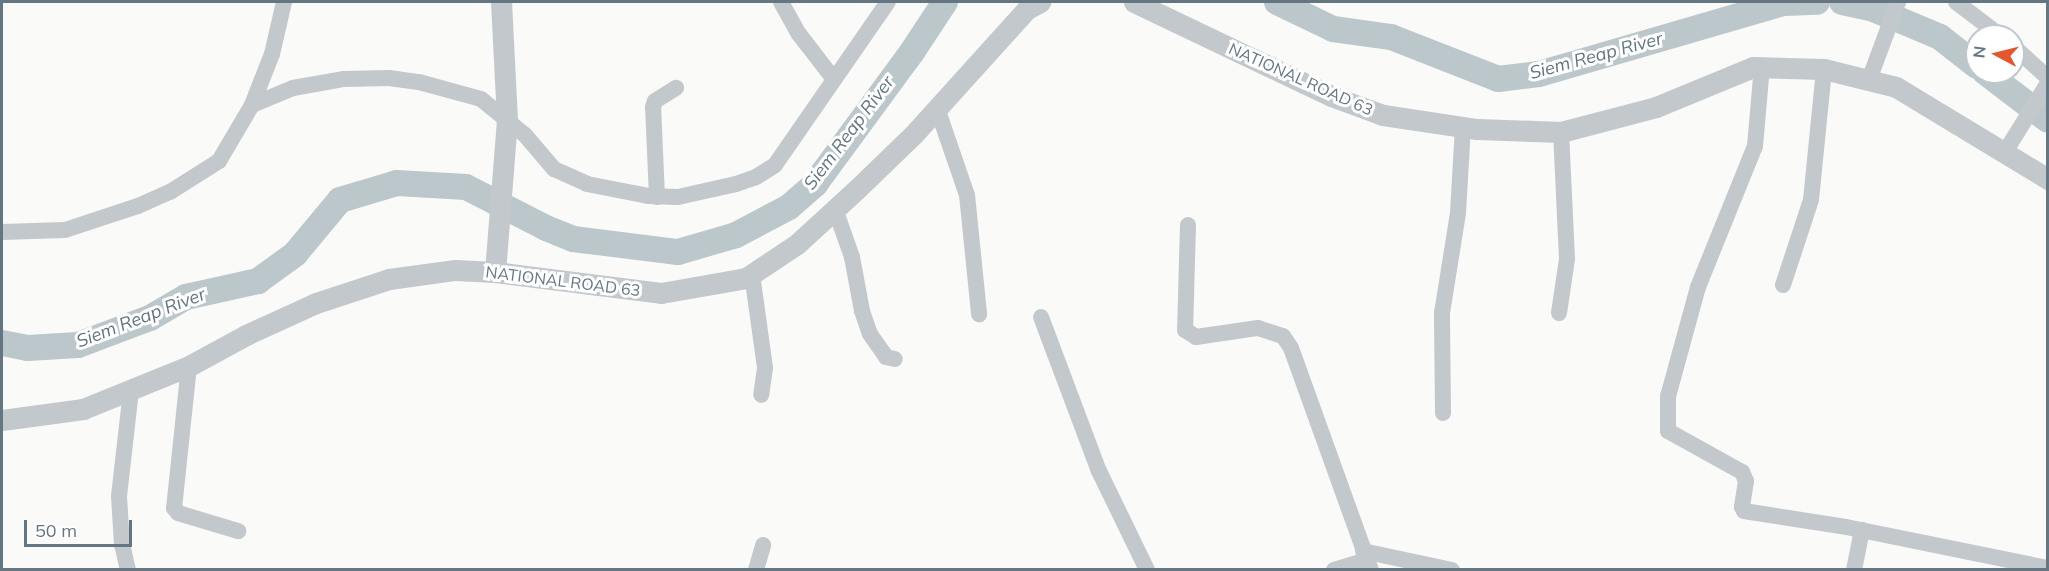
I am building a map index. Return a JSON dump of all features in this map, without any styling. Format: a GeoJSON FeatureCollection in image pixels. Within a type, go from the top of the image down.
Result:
{"type":"FeatureCollection","features":[{"type":"Feature","properties":{"kind":"street"},"geometry":{"type":"LineString","coordinates":[[2,232],[65,230],[102,220],[170,192],[219,161],[252,105],[272,54],[284,2]]}},
{"type":"Feature","properties":{"kind":"street"},"geometry":{"type":"LineString","coordinates":[[495,272],[507,128],[501,2]]}},
{"type":"Feature","properties":{"kind":"street"},"geometry":{"type":"LineString","coordinates":[[781,2],[800,34],[833,78]]}},
{"type":"Feature","properties":{"kind":"street"},"geometry":{"type":"LineString","coordinates":[[252,105],[293,88],[344,79],[389,78],[419,82],[482,99],[507,128],[525,135],[554,169],[587,184],[657,197],[678,197],[736,184],[756,177],[775,165],[833,78],[888,2]]}},
{"type":"Feature","properties":{"kind":"street","name":"NATIONAL ROAD 63"},"geometry":{"type":"LineString","coordinates":[[2,420],[83,409],[189,366],[246,335],[316,303],[389,279],[455,270],[495,272],[661,293],[719,285],[752,274],[797,244],[835,209],[937,108],[1028,9],[1040,2]]}},
{"type":"Feature","properties":{"kind":"street","name":"NATIONAL ROAD 63"},"geometry":{"type":"LineString","coordinates":[[1134,2],[1352,104],[1390,117],[1463,127],[1562,132],[1656,107],[1762,66],[1824,69],[1896,87],[2048,179]]}},
{"type":"Feature","properties":{"kind":"street"},"geometry":{"type":"LineString","coordinates":[[1869,80],[1898,2]]}},
{"type":"Feature","properties":{"kind":"street"},"geometry":{"type":"LineString","coordinates":[[1956,2],[1985,24]]}},
{"type":"Feature","properties":{"kind":"street"},"geometry":{"type":"LineString","coordinates":[[2005,152],[2046,84],[2025,60]]}},
{"type":"Feature","properties":{"kind":"street"},"geometry":{"type":"LineString","coordinates":[[1762,66],[1755,146],[1698,287],[1668,397],[1668,431],[1742,472],[1746,481],[1742,507],[1744,511],[1862,530],[2039,568]]}},
{"type":"Feature","properties":{"kind":"street"},"geometry":{"type":"LineString","coordinates":[[1783,285],[1811,200],[1824,69]]}},
{"type":"Feature","properties":{"kind":"street"},"geometry":{"type":"LineString","coordinates":[[657,197],[653,107],[655,101],[676,88]]}},
{"type":"Feature","properties":{"kind":"street"},"geometry":{"type":"LineString","coordinates":[[937,108],[967,195],[979,314]]}},
{"type":"Feature","properties":{"kind":"street"},"geometry":{"type":"LineString","coordinates":[[1443,413],[1442,313],[1458,213],[1463,127]]}},
{"type":"Feature","properties":{"kind":"street"},"geometry":{"type":"LineString","coordinates":[[1559,313],[1567,259],[1562,132]]}},
{"type":"Feature","properties":{"kind":"street"},"geometry":{"type":"LineString","coordinates":[[835,209],[852,256],[862,311],[870,333],[886,357],[895,358]]}},
{"type":"Feature","properties":{"kind":"street"},"geometry":{"type":"LineString","coordinates":[[1188,225],[1185,330],[1196,337],[1258,328],[1283,336],[1291,348],[1367,560]]}},
{"type":"Feature","properties":{"kind":"street"},"geometry":{"type":"LineString","coordinates":[[752,274],[765,368],[761,395]]}},
{"type":"Feature","properties":{"kind":"street"},"geometry":{"type":"LineString","coordinates":[[1041,317],[1099,471],[1147,570]]}},
{"type":"Feature","properties":{"kind":"street"},"geometry":{"type":"LineString","coordinates":[[189,366],[174,508],[178,513],[238,531]]}},
{"type":"Feature","properties":{"kind":"street"},"geometry":{"type":"LineString","coordinates":[[128,570],[122,545],[118,496],[131,391]]}},
{"type":"Feature","properties":{"kind":"street"},"geometry":{"type":"LineString","coordinates":[[1854,570],[1862,530]]}},
{"type":"Feature","properties":{"kind":"street"},"geometry":{"type":"LineString","coordinates":[[756,570],[763,545]]}},
{"type":"Feature","properties":{"kind":"street"},"geometry":{"type":"LineString","coordinates":[[1334,570],[1367,560],[1452,570]]}},
{"type":"Feature","properties":{"kind":"waterway","name":"Siem Reap River"},"geometry":{"type":"LineString","coordinates":[[2,343],[28,348],[78,345],[150,318],[186,297],[258,281],[295,254],[340,200],[397,183],[466,187],[546,228],[573,239],[678,252],[736,235],[789,207],[815,184],[912,52],[945,2]]}},
{"type":"Feature","properties":{"kind":"waterway","name":"Siem Reap River"},"geometry":{"type":"LineString","coordinates":[[1277,2],[1333,29],[1391,37],[1498,79],[1539,74],[1784,3],[1817,2]]}},
{"type":"Feature","properties":{"kind":"waterway","name":"Siem Reap River"},"geometry":{"type":"LineString","coordinates":[[1842,2],[1871,8],[1940,37],[1965,57]]}},
{"type":"Feature","properties":{"kind":"waterway","name":"Siem Reap River"},"geometry":{"type":"LineString","coordinates":[[2001,84],[2048,120]]}}]}
